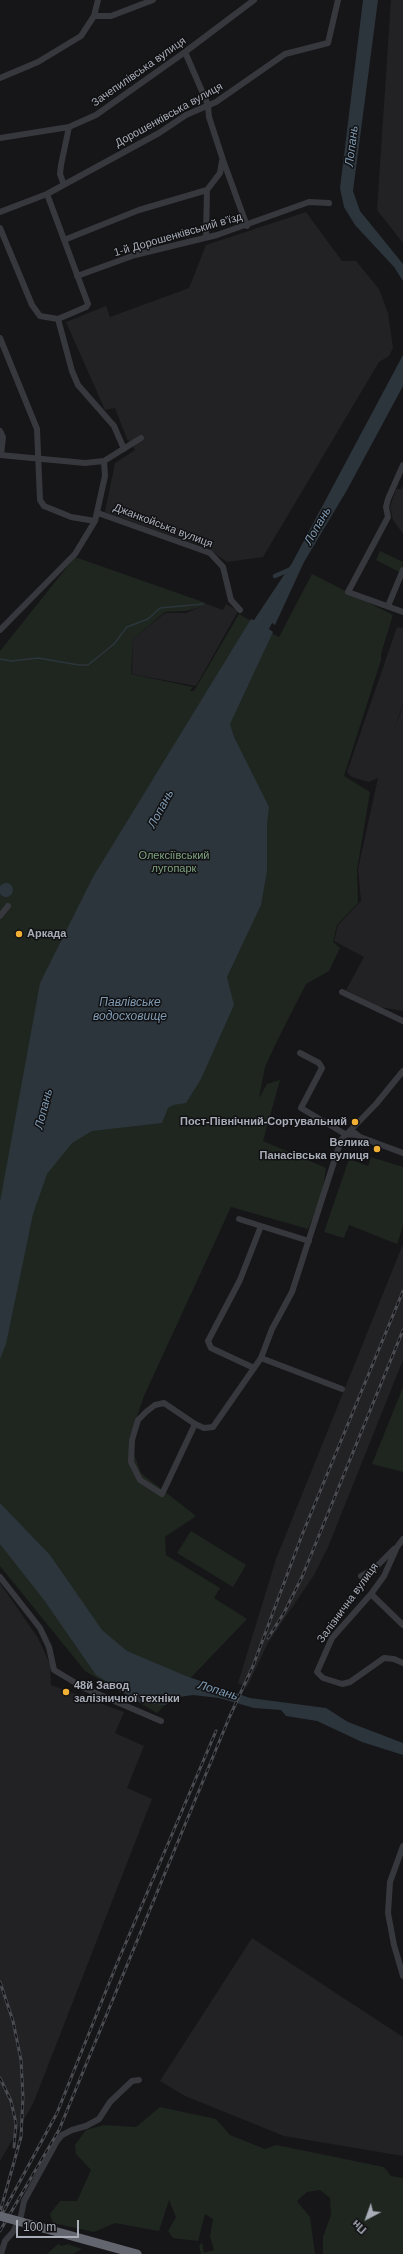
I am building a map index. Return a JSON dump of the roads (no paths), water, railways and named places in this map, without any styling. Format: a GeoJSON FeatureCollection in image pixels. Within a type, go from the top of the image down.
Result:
{"type":"FeatureCollection","features":[{"type":"Feature","properties":{"kind":"highway"},"geometry":{"type":"LineString","coordinates":[[0,2216],[137,2254]]}},
{"type":"Feature","properties":{"kind":"street"},"geometry":{"type":"LineString","coordinates":[[0,78],[38,62],[81,36],[94,16],[98,0]]}},
{"type":"Feature","properties":{"kind":"street"},"geometry":{"type":"LineString","coordinates":[[94,16],[110,16],[153,0]]}},
{"type":"Feature","properties":{"kind":"street","name":"Зачепилівська вулиця"},"geometry":{"type":"LineString","coordinates":[[0,138],[69,127],[96,115],[185,52],[254,0]]}},
{"type":"Feature","properties":{"kind":"street","name":"Дорошенківська вулиця"},"geometry":{"type":"LineString","coordinates":[[0,212],[47,194],[159,133],[186,115],[216,102],[285,54],[328,43],[338,0]]}},
{"type":"Feature","properties":{"kind":"street"},"geometry":{"type":"LineString","coordinates":[[185,52],[208,105],[209,117],[247,226]]}},
{"type":"Feature","properties":{"kind":"street"},"geometry":{"type":"LineString","coordinates":[[64,185],[60,174],[60,165],[69,127]]}},
{"type":"Feature","properties":{"kind":"street"},"geometry":{"type":"LineString","coordinates":[[206,237],[207,190],[220,173],[223,160]]}},
{"type":"Feature","properties":{"kind":"street"},"geometry":{"type":"LineString","coordinates":[[64,240],[139,210],[207,190]]}},
{"type":"Feature","properties":{"kind":"street"},"geometry":{"type":"LineString","coordinates":[[0,228],[34,308],[40,316],[58,319],[86,307],[88,304],[47,194]]}},
{"type":"Feature","properties":{"kind":"street","name":"1-й Дорошенківський в’їзд"},"geometry":{"type":"LineString","coordinates":[[77,276],[135,255],[247,226],[309,202],[329,203]]}},
{"type":"Feature","properties":{"kind":"street"},"geometry":{"type":"LineString","coordinates":[[58,319],[72,371],[78,385],[114,426],[124,449]]}},
{"type":"Feature","properties":{"kind":"street"},"geometry":{"type":"LineString","coordinates":[[0,338],[37,429],[40,500],[44,506],[71,517],[95,521]]}},
{"type":"Feature","properties":{"kind":"street"},"geometry":{"type":"LineString","coordinates":[[0,431],[3,437],[0,455],[85,463],[104,461],[141,438]]}},
{"type":"Feature","properties":{"kind":"street"},"geometry":{"type":"LineString","coordinates":[[0,630],[75,554],[95,521],[98,513],[105,476],[104,461]]}},
{"type":"Feature","properties":{"kind":"street"},"geometry":{"type":"LineString","coordinates":[[403,464],[386,507],[388,517],[348,592],[403,612]]}},
{"type":"Feature","properties":{"kind":"street","name":"Джанкойська вулиця"},"geometry":{"type":"LineString","coordinates":[[98,513],[210,553],[223,567],[229,595],[234,605],[240,610]]}},
{"type":"Feature","properties":{"kind":"street"},"geometry":{"type":"LineString","coordinates":[[388,606],[403,570]]}},
{"type":"Feature","properties":{"kind":"street"},"geometry":{"type":"LineString","coordinates":[[0,916],[8,906]]}},
{"type":"Feature","properties":{"kind":"street"},"geometry":{"type":"LineString","coordinates":[[342,992],[403,1021]]}},
{"type":"Feature","properties":{"kind":"street"},"geometry":{"type":"LineString","coordinates":[[300,1052],[319,1063],[322,1068],[301,1108],[345,1134],[357,1136],[403,1154]]}},
{"type":"Feature","properties":{"kind":"street"},"geometry":{"type":"LineString","coordinates":[[195,1424],[162,1494],[140,1480],[131,1462],[132,1440],[138,1420],[155,1405],[164,1403],[195,1424],[204,1428],[213,1426],[261,1358],[272,1329],[292,1292],[334,1161],[345,1134],[355,1126],[403,1071]]}},
{"type":"Feature","properties":{"kind":"street"},"geometry":{"type":"LineString","coordinates":[[355,1126],[354,1132],[357,1136]]}},
{"type":"Feature","properties":{"kind":"street"},"geometry":{"type":"LineString","coordinates":[[239,1219],[309,1241]]}},
{"type":"Feature","properties":{"kind":"street"},"geometry":{"type":"LineString","coordinates":[[254,1368],[211,1348],[208,1341],[240,1280],[261,1226]]}},
{"type":"Feature","properties":{"kind":"street"},"geometry":{"type":"LineString","coordinates":[[261,1358],[342,1389]]}},
{"type":"Feature","properties":{"kind":"street","name":"Залізнична вулиця"},"geometry":{"type":"LineString","coordinates":[[403,1539],[397,1547],[384,1576],[371,1594],[332,1638],[317,1667],[318,1675],[342,1684],[350,1682],[384,1658],[394,1659],[403,1664]]}},
{"type":"Feature","properties":{"kind":"street"},"geometry":{"type":"LineString","coordinates":[[360,1576],[375,1568],[397,1547]]}},
{"type":"Feature","properties":{"kind":"street"},"geometry":{"type":"LineString","coordinates":[[0,1577],[40,1628],[49,1647],[54,1670],[84,1688],[161,1721]]}},
{"type":"Feature","properties":{"kind":"street"},"geometry":{"type":"LineString","coordinates":[[371,1594],[403,1625]]}},
{"type":"Feature","properties":{"kind":"street"},"geometry":{"type":"LineString","coordinates":[[403,1846],[390,1882],[388,1913],[394,1945],[403,1976]]}},
{"type":"Feature","properties":{"kind":"street"},"geometry":{"type":"LineString","coordinates":[[1,2254],[6,2241],[21,2216],[24,2201],[57,2140],[62,2135],[72,2130],[86,2126],[99,2119],[110,2102],[132,2081],[139,2080]]}},
{"type":"Feature","properties":{"kind":"water","name":"Лопань"},"geometry":{"type":"Polygon","coordinates":[[[363,0],[378,0],[353,191],[360,211],[403,264],[403,281],[394,267],[355,225],[344,207],[340,188],[363,0]]]}},
{"type":"Feature","properties":{"kind":"water","name":"Павлівське водосховище"},"geometry":{"type":"Polygon","coordinates":[[[403,355],[403,386],[347,490],[304,562],[275,625],[272,623],[269,629],[273,632],[230,724],[234,737],[269,807],[267,824],[267,871],[261,905],[227,977],[234,1005],[201,1079],[186,1103],[173,1105],[168,1108],[162,1123],[92,1131],[72,1143],[47,1174],[33,1214],[6,1344],[0,1359],[0,1202],[40,983],[93,877],[251,619],[254,620],[292,563],[403,355]]]}},
{"type":"Feature","properties":{"kind":"water"},"geometry":{"type":"Polygon","coordinates":[[[6,883],[11,885],[13,890],[11,895],[6,897],[1,895],[-1,890],[1,885],[6,883]]]}},
{"type":"Feature","properties":{"kind":"water","name":"Лопань"},"geometry":{"type":"Polygon","coordinates":[[[0,1503],[50,1555],[102,1630],[127,1651],[186,1676],[250,1698],[326,1708],[348,1722],[403,1743],[403,1755],[362,1742],[317,1721],[286,1716],[281,1710],[254,1708],[219,1698],[193,1695],[179,1697],[165,1705],[139,1702],[96,1675],[44,1600],[0,1544],[0,1503]]]}},
{"type":"Feature","properties":{"kind":"waterway"},"geometry":{"type":"LineString","coordinates":[[275,576],[291,569]]}},
{"type":"Feature","properties":{"kind":"waterway"},"geometry":{"type":"LineString","coordinates":[[0,659],[11,661],[38,658],[79,665],[88,665],[114,644],[127,627],[148,619],[160,608],[203,604]]}},
{"type":"Feature","properties":{"kind":"railway"},"geometry":{"type":"LineString","coordinates":[[0,2231],[59,2130],[229,1718],[253,1666],[302,1535],[403,1291]]}},
{"type":"Feature","properties":{"kind":"railway"},"geometry":{"type":"LineString","coordinates":[[268,1638],[284,1613],[302,1577],[403,1330]]}},
{"type":"Feature","properties":{"kind":"railway"},"geometry":{"type":"LineString","coordinates":[[0,2218],[57,2113],[116,1966],[216,1731]]}},
{"type":"Feature","properties":{"kind":"railway"},"geometry":{"type":"LineString","coordinates":[[0,1982],[13,2021],[21,2060],[23,2097],[21,2137],[0,2212]]}},
{"type":"Feature","properties":{"kind":"railway"},"geometry":{"type":"LineString","coordinates":[[0,2078],[11,2101],[16,2123],[14,2147]]}},
{"type":"Feature","properties":{"kind":"place","name":"Аркада"},"geometry":{"type":"Point","coordinates":[19,934]}},
{"type":"Feature","properties":{"kind":"place","name":"Пост-Північний-Сортувальний"},"geometry":{"type":"Point","coordinates":[355,1122]}},
{"type":"Feature","properties":{"kind":"place","name":"Велика Панасівська вулиця"},"geometry":{"type":"Point","coordinates":[377,1149]}},
{"type":"Feature","properties":{"kind":"place","name":"48й Завод залізничної техніки"},"geometry":{"type":"Point","coordinates":[66,1692]}},
{"type":"Feature","properties":{"kind":"park label","name":"Олексіївський лугопарк"},"geometry":{"type":"Point","coordinates":[174,862]}}]}
